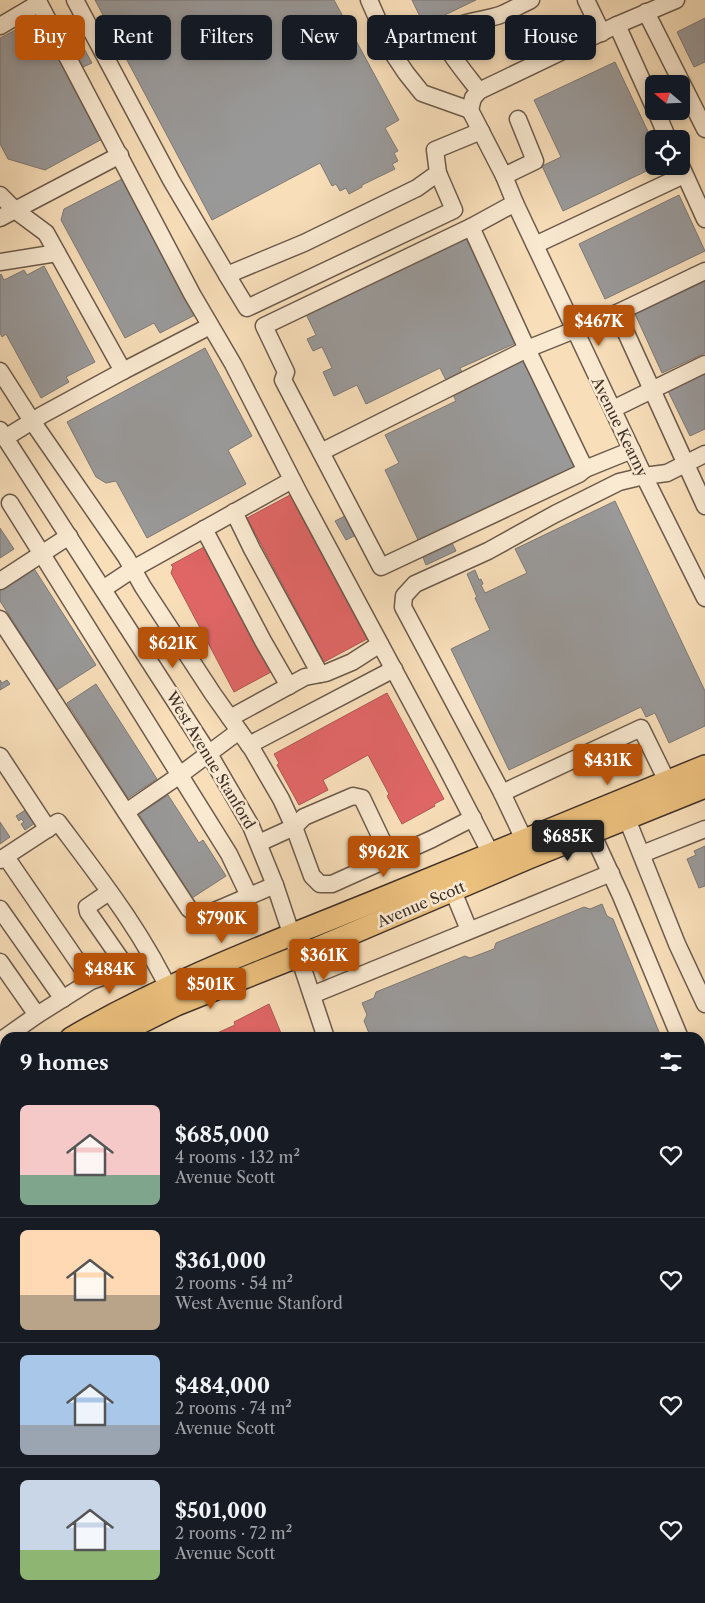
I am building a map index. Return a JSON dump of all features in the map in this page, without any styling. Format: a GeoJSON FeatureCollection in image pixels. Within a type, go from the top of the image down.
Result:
{"type":"FeatureCollection","features":[{"type":"Feature","properties":{"kind":"main road","name":"Avenue Scott"},"geometry":{"type":"LineString","coordinates":[[81,1032],[113,1013],[299,956],[453,891],[528,848],[667,781],[705,766]]}},
{"type":"Feature","properties":{"kind":"main road","name":"Avenue Scott"},"geometry":{"type":"LineString","coordinates":[[119,1032],[172,996],[291,935],[491,854],[528,848],[592,833],[705,787]]}},
{"type":"Feature","properties":{"kind":"street"},"geometry":{"type":"LineString","coordinates":[[75,0],[171,180],[247,308],[454,210],[438,173],[435,150],[481,131]]}},
{"type":"Feature","properties":{"kind":"street"},"geometry":{"type":"LineString","coordinates":[[369,0],[392,52],[422,92],[470,110],[473,98],[479,91],[617,25],[676,0]]}},
{"type":"Feature","properties":{"kind":"street"},"geometry":{"type":"LineString","coordinates":[[479,91],[452,55],[444,41],[444,36],[447,31],[458,25],[498,16],[531,0]]}},
{"type":"Feature","properties":{"kind":"street"},"geometry":{"type":"LineString","coordinates":[[586,0],[602,33]]}},
{"type":"Feature","properties":{"kind":"street"},"geometry":{"type":"LineString","coordinates":[[0,26],[39,3],[210,326],[233,364],[292,480],[491,854]]}},
{"type":"Feature","properties":{"kind":"street"},"geometry":{"type":"LineString","coordinates":[[646,12],[705,128]]}},
{"type":"Feature","properties":{"kind":"street"},"geometry":{"type":"LineString","coordinates":[[617,25],[645,87]]}},
{"type":"Feature","properties":{"kind":"street","name":"Avenue Kearny"},"geometry":{"type":"LineString","coordinates":[[470,110],[504,176],[574,331],[644,476],[704,592]]}},
{"type":"Feature","properties":{"kind":"street"},"geometry":{"type":"LineString","coordinates":[[504,176],[535,161],[518,119]]}},
{"type":"Feature","properties":{"kind":"street"},"geometry":{"type":"LineString","coordinates":[[0,218],[120,155]]}},
{"type":"Feature","properties":{"kind":"street"},"geometry":{"type":"LineString","coordinates":[[227,275],[304,243],[417,188],[438,173]]}},
{"type":"Feature","properties":{"kind":"street"},"geometry":{"type":"LineString","coordinates":[[535,245],[674,175]]}},
{"type":"Feature","properties":{"kind":"street"},"geometry":{"type":"LineString","coordinates":[[684,175],[705,219]]}},
{"type":"Feature","properties":{"kind":"street"},"geometry":{"type":"LineString","coordinates":[[0,195],[15,210],[46,233],[123,372]]}},
{"type":"Feature","properties":{"kind":"street"},"geometry":{"type":"LineString","coordinates":[[515,203],[470,227],[264,326],[286,372],[283,380],[381,567],[579,474],[585,469],[632,450]]}},
{"type":"Feature","properties":{"kind":"street"},"geometry":{"type":"LineString","coordinates":[[470,227],[585,469]]}},
{"type":"Feature","properties":{"kind":"street"},"geometry":{"type":"LineString","coordinates":[[0,262],[57,253]]}},
{"type":"Feature","properties":{"kind":"street"},"geometry":{"type":"LineString","coordinates":[[321,452],[527,349],[618,313],[705,271]]}},
{"type":"Feature","properties":{"kind":"street"},"geometry":{"type":"LineString","coordinates":[[618,313],[705,506]]}},
{"type":"Feature","properties":{"kind":"street"},"geometry":{"type":"LineString","coordinates":[[3,434],[32,421],[210,326]]}},
{"type":"Feature","properties":{"kind":"street"},"geometry":{"type":"LineString","coordinates":[[613,410],[705,364]]}},
{"type":"Feature","properties":{"kind":"street"},"geometry":{"type":"LineString","coordinates":[[0,371],[32,421],[91,504],[234,725],[249,745],[281,799],[294,827],[312,876],[320,884],[332,884],[432,839],[472,818]]}},
{"type":"Feature","properties":{"kind":"street","name":"West Avenue Stanford"},"geometry":{"type":"LineString","coordinates":[[3,434],[209,754],[252,826],[275,885],[324,1032]]}},
{"type":"Feature","properties":{"kind":"street"},"geometry":{"type":"LineString","coordinates":[[528,848],[502,794],[403,607],[404,596],[415,584],[488,551],[555,514],[619,482],[667,473],[705,454]]}},
{"type":"Feature","properties":{"kind":"street"},"geometry":{"type":"LineString","coordinates":[[103,589],[133,568],[292,480]]}},
{"type":"Feature","properties":{"kind":"street"},"geometry":{"type":"LineString","coordinates":[[10,503],[230,854],[249,896]]}},
{"type":"Feature","properties":{"kind":"street"},"geometry":{"type":"LineString","coordinates":[[234,512],[256,558],[320,674]]}},
{"type":"Feature","properties":{"kind":"street"},"geometry":{"type":"LineString","coordinates":[[204,529],[258,633],[289,686]]}},
{"type":"Feature","properties":{"kind":"street"},"geometry":{"type":"LineString","coordinates":[[0,582],[68,536]]}},
{"type":"Feature","properties":{"kind":"street"},"geometry":{"type":"LineString","coordinates":[[0,618],[189,909],[197,914],[205,915],[275,885]]}},
{"type":"Feature","properties":{"kind":"street"},"geometry":{"type":"LineString","coordinates":[[126,812],[209,754],[234,725],[289,686],[305,677],[320,674],[352,662],[380,644]]}},
{"type":"Feature","properties":{"kind":"street"},"geometry":{"type":"LineString","coordinates":[[249,745],[394,669]]}},
{"type":"Feature","properties":{"kind":"street"},"geometry":{"type":"LineString","coordinates":[[502,794],[641,728],[667,781]]}},
{"type":"Feature","properties":{"kind":"street"},"geometry":{"type":"LineString","coordinates":[[0,756],[48,829]]}},
{"type":"Feature","properties":{"kind":"street"},"geometry":{"type":"LineString","coordinates":[[260,843],[294,827],[304,817],[352,796],[362,798],[390,857]]}},
{"type":"Feature","properties":{"kind":"street"},"geometry":{"type":"LineString","coordinates":[[627,818],[677,944],[705,1004]]}},
{"type":"Feature","properties":{"kind":"street"},"geometry":{"type":"LineString","coordinates":[[91,981],[3,858],[58,822],[110,892],[149,952],[172,996]]}},
{"type":"Feature","properties":{"kind":"street"},"geometry":{"type":"LineString","coordinates":[[642,854],[705,829]]}},
{"type":"Feature","properties":{"kind":"street"},"geometry":{"type":"LineString","coordinates":[[592,833],[677,1032]]}},
{"type":"Feature","properties":{"kind":"street"},"geometry":{"type":"LineString","coordinates":[[312,995],[610,873]]}},
{"type":"Feature","properties":{"kind":"street"},"geometry":{"type":"LineString","coordinates":[[453,891],[469,930]]}},
{"type":"Feature","properties":{"kind":"street"},"geometry":{"type":"LineString","coordinates":[[5,1032],[37,1015],[91,981],[120,971],[123,967],[122,961],[88,912],[87,907],[110,892]]}},
{"type":"Feature","properties":{"kind":"street"},"geometry":{"type":"LineString","coordinates":[[0,909],[63,999]]}},
{"type":"Feature","properties":{"kind":"street"},"geometry":{"type":"LineString","coordinates":[[0,962],[37,1015]]}},
{"type":"Feature","properties":{"kind":"building: Shops"},"geometry":{"type":"Polygon","coordinates":[[[290,495],[367,639],[324,662],[247,518],[290,495]]]}},
{"type":"Feature","properties":{"kind":"building: Shops"},"geometry":{"type":"Polygon","coordinates":[[[204,547],[271,672],[234,692],[171,573],[173,567],[171,565],[204,547]]]}},
{"type":"Feature","properties":{"kind":"building: Shops"},"geometry":{"type":"Polygon","coordinates":[[[387,693],[444,799],[402,824],[387,796],[389,794],[368,755],[323,780],[328,790],[299,805],[277,765],[279,763],[274,754],[387,693]]]}},
{"type":"Feature","properties":{"kind":"building: Shops"},"geometry":{"type":"Polygon","coordinates":[[[269,1004],[281,1032],[219,1032],[235,1025],[234,1022],[269,1004]]]}},
{"type":"Feature","properties":{"kind":"building: Industry"},"geometry":{"type":"Polygon","coordinates":[[[95,0],[334,0],[342,15],[282,15],[282,60],[357,60],[357,42],[399,120],[385,128],[398,151],[394,153],[398,161],[392,164],[395,169],[362,185],[362,187],[349,194],[346,188],[340,191],[336,184],[332,186],[320,163],[212,220],[127,60],[171,60],[171,15],[103,15],[95,0]]]}},
{"type":"Feature","properties":{"kind":"building: Industry"},"geometry":{"type":"Polygon","coordinates":[[[412,0],[476,0],[445,15],[419,15],[412,0]]]}},
{"type":"Feature","properties":{"kind":"building: Industry"},"geometry":{"type":"Polygon","coordinates":[[[705,18],[705,62],[694,67],[677,32],[705,18]]]}},
{"type":"Feature","properties":{"kind":"building: Industry"},"geometry":{"type":"Polygon","coordinates":[[[15,30],[15,60],[62,60],[104,138],[45,170],[8,159],[0,144],[0,38],[15,30]]]}},
{"type":"Feature","properties":{"kind":"building: Industry"},"geometry":{"type":"Polygon","coordinates":[[[85,50],[92,63],[83,67],[79,60],[85,60],[85,50]]]}},
{"type":"Feature","properties":{"kind":"building: Industry"},"geometry":{"type":"Polygon","coordinates":[[[615,62],[647,130],[645,130],[645,172],[563,211],[542,166],[561,157],[534,100],[615,62]]]}},
{"type":"Feature","properties":{"kind":"building: Industry"},"geometry":{"type":"Polygon","coordinates":[[[124,178],[197,314],[160,333],[154,323],[125,338],[61,220],[64,209],[124,178]]]}},
{"type":"Feature","properties":{"kind":"building: Industry"},"geometry":{"type":"Polygon","coordinates":[[[679,195],[705,251],[605,299],[579,244],[679,195]]]}},
{"type":"Feature","properties":{"kind":"building: Industry"},"geometry":{"type":"Polygon","coordinates":[[[464,234],[516,343],[460,368],[468,384],[523,358],[576,470],[420,544],[385,470],[399,463],[385,435],[456,401],[440,368],[366,404],[357,385],[334,396],[323,372],[332,368],[322,347],[313,351],[307,339],[316,335],[304,310],[464,234]]]}},
{"type":"Feature","properties":{"kind":"building: Industry"},"geometry":{"type":"Polygon","coordinates":[[[44,266],[95,362],[66,377],[69,382],[41,398],[6,334],[2,337],[0,333],[0,275],[4,280],[24,270],[27,275],[44,266]]]}},
{"type":"Feature","properties":{"kind":"building: Industry"},"geometry":{"type":"Polygon","coordinates":[[[705,281],[705,353],[662,373],[635,314],[705,281]]]}},
{"type":"Feature","properties":{"kind":"building: Industry"},"geometry":{"type":"Polygon","coordinates":[[[205,348],[252,436],[228,450],[246,484],[147,538],[116,481],[106,483],[96,477],[67,422],[205,348]]]}},
{"type":"Feature","properties":{"kind":"building: Industry"},"geometry":{"type":"Polygon","coordinates":[[[705,374],[705,429],[690,436],[668,391],[705,374]]]}},
{"type":"Feature","properties":{"kind":"building: Industry"},"geometry":{"type":"Polygon","coordinates":[[[615,501],[705,691],[705,726],[669,743],[655,713],[646,717],[641,707],[509,770],[451,649],[490,630],[475,598],[477,597],[467,574],[475,570],[479,580],[481,579],[483,584],[481,585],[485,593],[527,573],[515,549],[615,501]]]}},
{"type":"Feature","properties":{"kind":"building: Industry"},"geometry":{"type":"Polygon","coordinates":[[[345,516],[356,535],[346,540],[335,521],[345,516]]]}},
{"type":"Feature","properties":{"kind":"building: Industry"},"geometry":{"type":"Polygon","coordinates":[[[0,528],[14,549],[0,558],[0,528]]]}},
{"type":"Feature","properties":{"kind":"building: Industry"},"geometry":{"type":"Polygon","coordinates":[[[451,541],[456,551],[426,565],[422,555],[451,541]]]}},
{"type":"Feature","properties":{"kind":"building: Industry"},"geometry":{"type":"Polygon","coordinates":[[[33,567],[96,665],[57,690],[0,601],[0,589],[33,567]]]}},
{"type":"Feature","properties":{"kind":"building: Industry"},"geometry":{"type":"Polygon","coordinates":[[[0,680],[2,683],[7,680],[10,684],[0,690],[0,680]]]}},
{"type":"Feature","properties":{"kind":"building: Industry"},"geometry":{"type":"Polygon","coordinates":[[[96,684],[157,779],[128,798],[67,703],[96,684]]]}},
{"type":"Feature","properties":{"kind":"building: Industry"},"geometry":{"type":"Polygon","coordinates":[[[168,795],[199,843],[203,840],[226,876],[192,898],[139,814],[168,795]]]}},
{"type":"Feature","properties":{"kind":"building: Industry"},"geometry":{"type":"Polygon","coordinates":[[[27,809],[35,823],[25,830],[21,824],[24,822],[21,819],[19,821],[16,816],[27,809]]]}},
{"type":"Feature","properties":{"kind":"building: Industry"},"geometry":{"type":"Polygon","coordinates":[[[0,822],[10,837],[0,844],[0,822]]]}},
{"type":"Feature","properties":{"kind":"building: Industry"},"geometry":{"type":"Polygon","coordinates":[[[705,846],[705,886],[699,888],[687,859],[696,855],[694,851],[705,846]]]}},
{"type":"Feature","properties":{"kind":"building: Industry"},"geometry":{"type":"Polygon","coordinates":[[[602,904],[607,916],[613,919],[659,1032],[369,1032],[364,1021],[367,1015],[362,1003],[374,998],[376,992],[465,956],[470,958],[494,949],[496,943],[584,907],[590,909],[602,904]]]}}]}
